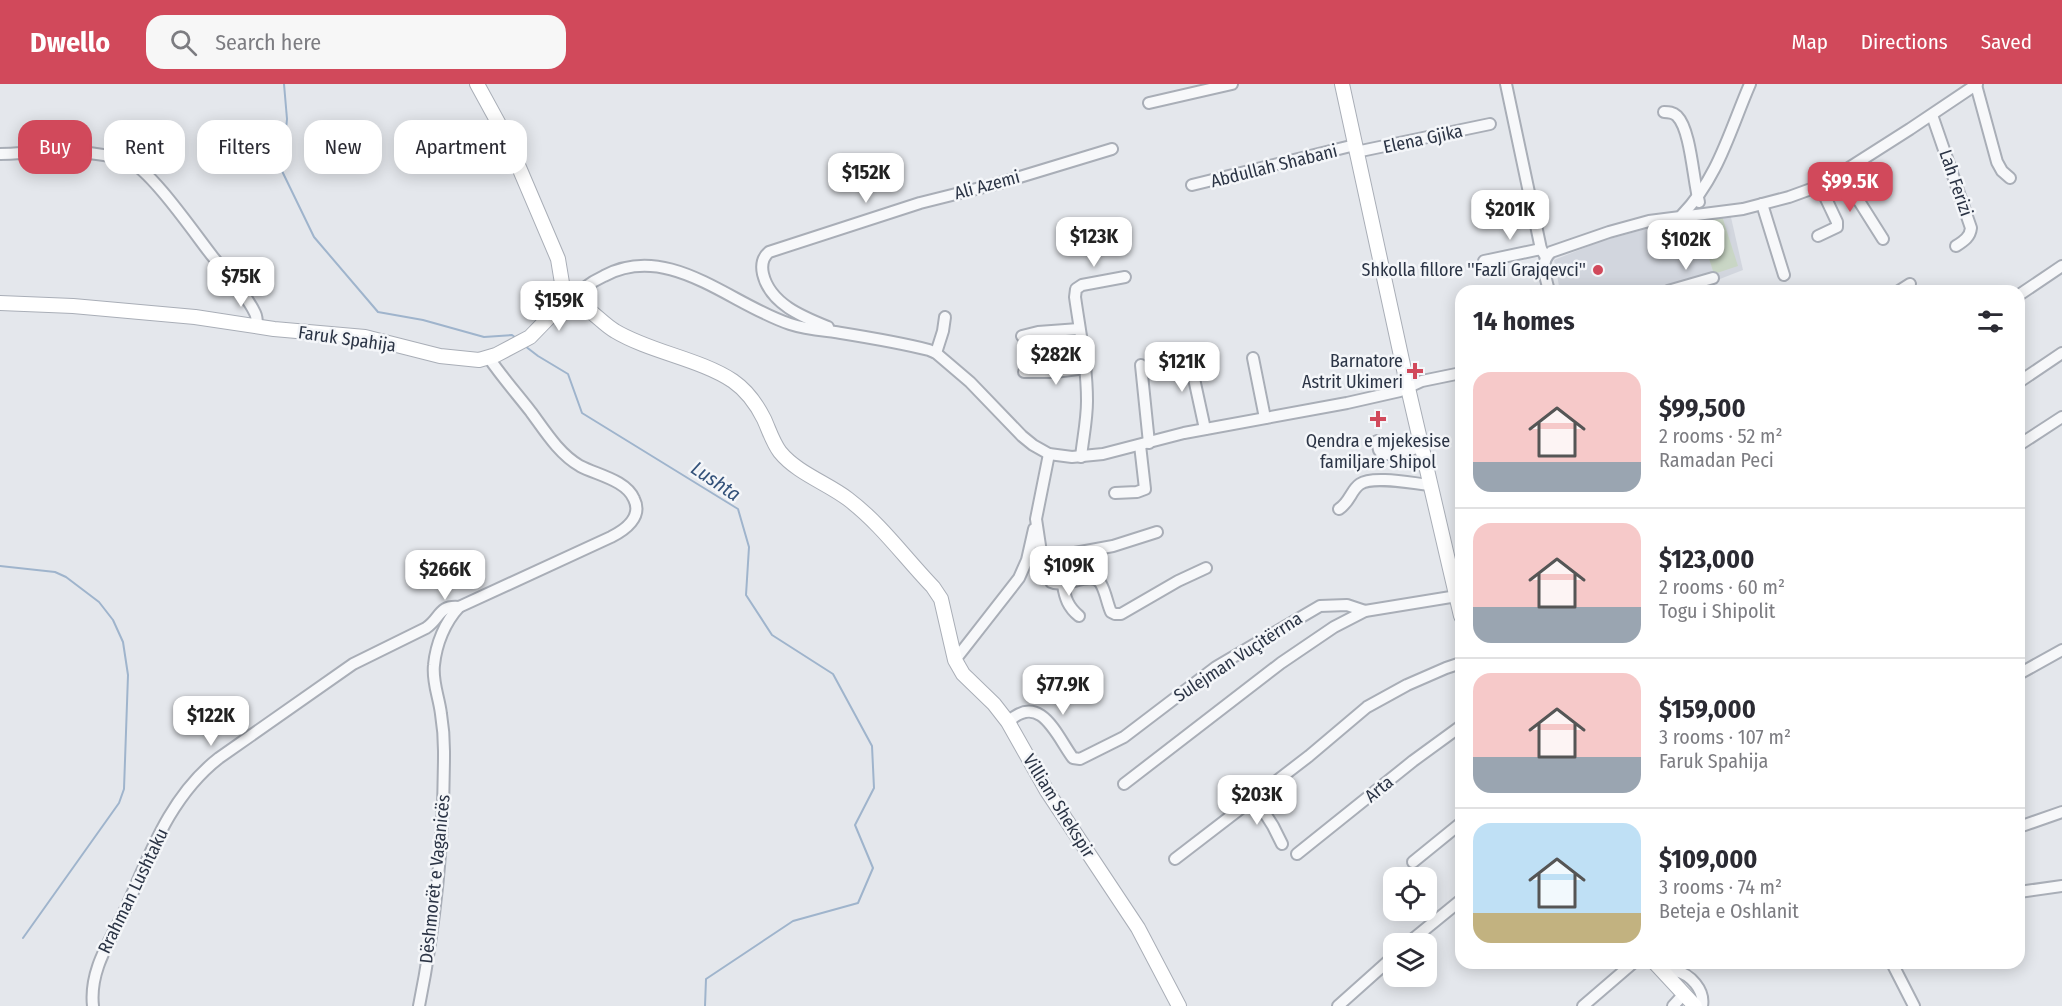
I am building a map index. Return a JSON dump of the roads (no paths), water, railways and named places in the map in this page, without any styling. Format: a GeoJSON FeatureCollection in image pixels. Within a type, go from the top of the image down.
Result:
{"type":"FeatureCollection","features":[{"type":"Feature","properties":{"kind":"street"},"geometry":{"type":"LineString","coordinates":[[477,84],[506,137],[558,259],[569,301]]}},
{"type":"Feature","properties":{"kind":"street"},"geometry":{"type":"LineString","coordinates":[[1149,103],[1232,84]]}},
{"type":"Feature","properties":{"kind":"street"},"geometry":{"type":"LineString","coordinates":[[1342,84],[1408,388],[1431,485],[1455,569]]}},
{"type":"Feature","properties":{"kind":"street"},"geometry":{"type":"LineString","coordinates":[[1506,84],[1544,253],[1544,269],[1548,285]]}},
{"type":"Feature","properties":{"kind":"street"},"geometry":{"type":"LineString","coordinates":[[1682,216],[1698,197],[1717,166],[1750,84]]}},
{"type":"Feature","properties":{"kind":"street"},"geometry":{"type":"LineString","coordinates":[[1484,261],[1544,253],[1649,221],[1743,209],[1820,186],[1932,115],[1976,84],[1997,162],[2010,178]]}},
{"type":"Feature","properties":{"kind":"street"},"geometry":{"type":"LineString","coordinates":[[1664,112],[1671,112],[1677,116],[1683,125],[1703,214]]}},
{"type":"Feature","properties":{"kind":"street","name":"Lah Ferizi"},"geometry":{"type":"LineString","coordinates":[[1932,115],[1971,228],[1967,238],[1956,246]]}},
{"type":"Feature","properties":{"kind":"street","name":"Elena Gjika"},"geometry":{"type":"LineString","coordinates":[[1356,149],[1490,124]]}},
{"type":"Feature","properties":{"kind":"street","name":"Ali Azemi"},"geometry":{"type":"LineString","coordinates":[[831,331],[794,312],[771,291],[765,282],[762,263],[763,257],[768,252],[920,203],[1000,183],[1112,149]]}},
{"type":"Feature","properties":{"kind":"street","name":"Abdullah Shabani"},"geometry":{"type":"LineString","coordinates":[[1192,185],[1356,149]]}},
{"type":"Feature","properties":{"kind":"street"},"geometry":{"type":"LineString","coordinates":[[0,154],[31,151],[69,152],[120,159],[137,165],[239,289],[256,315],[257,326]]}},
{"type":"Feature","properties":{"kind":"street"},"geometry":{"type":"LineString","coordinates":[[1844,171],[1859,201],[1883,239]]}},
{"type":"Feature","properties":{"kind":"street"},"geometry":{"type":"LineString","coordinates":[[1818,236],[1837,227],[1837,222],[1820,186]]}},
{"type":"Feature","properties":{"kind":"street"},"geometry":{"type":"LineString","coordinates":[[1762,204],[1784,275]]}},
{"type":"Feature","properties":{"kind":"street"},"geometry":{"type":"LineString","coordinates":[[459,607],[611,537],[628,526],[636,514],[637,506],[628,490],[578,465],[558,446],[488,357],[530,337],[585,286],[624,267],[638,265],[653,267],[710,284],[789,324],[888,341],[936,353],[970,382],[1022,436],[1049,454],[1081,457],[1204,429],[1347,403],[1408,388],[1422,381],[1455,374]]}},
{"type":"Feature","properties":{"kind":"street"},"geometry":{"type":"LineString","coordinates":[[2025,291],[2062,266]]}},
{"type":"Feature","properties":{"kind":"street"},"geometry":{"type":"LineString","coordinates":[[1081,457],[1087,414],[1086,368],[1079,329],[1076,289],[1082,285],[1125,277]]}},
{"type":"Feature","properties":{"kind":"street"},"geometry":{"type":"LineString","coordinates":[[1689,285],[1713,278]]}},
{"type":"Feature","properties":{"kind":"street","name":"Villiam Shekspir"},"geometry":{"type":"LineString","coordinates":[[569,301],[586,309],[616,332],[733,381],[754,402],[780,452],[804,472],[848,499],[870,518],[933,587],[941,599],[955,660],[963,674],[994,704],[1008,722],[1047,791],[1143,935],[1179,1006]]}},
{"type":"Feature","properties":{"kind":"street","name":"Faruk Spahija"},"geometry":{"type":"LineString","coordinates":[[0,303],[195,317],[365,337],[440,356],[488,357]]}},
{"type":"Feature","properties":{"kind":"street"},"geometry":{"type":"LineString","coordinates":[[936,353],[945,317]]}},
{"type":"Feature","properties":{"kind":"street"},"geometry":{"type":"LineString","coordinates":[[1022,336],[1038,332],[1079,329]]}},
{"type":"Feature","properties":{"kind":"street"},"geometry":{"type":"LineString","coordinates":[[1188,351],[1204,429]]}},
{"type":"Feature","properties":{"kind":"street"},"geometry":{"type":"LineString","coordinates":[[2025,378],[2062,353]]}},
{"type":"Feature","properties":{"kind":"street"},"geometry":{"type":"LineString","coordinates":[[1253,358],[1265,418]]}},
{"type":"Feature","properties":{"kind":"street"},"geometry":{"type":"LineString","coordinates":[[1115,493],[1137,492],[1145,489],[1142,365]]}},
{"type":"Feature","properties":{"kind":"street"},"geometry":{"type":"LineString","coordinates":[[1024,372],[1086,368]]}},
{"type":"Feature","properties":{"kind":"street"},"geometry":{"type":"LineString","coordinates":[[2025,441],[2062,417]]}},
{"type":"Feature","properties":{"kind":"street"},"geometry":{"type":"LineString","coordinates":[[1377,441],[1378,450],[1382,454],[1422,447]]}},
{"type":"Feature","properties":{"kind":"street"},"geometry":{"type":"LineString","coordinates":[[1049,454],[1036,526],[1042,559],[1051,582],[1062,585],[1095,578],[1100,582],[1111,612],[1121,614],[1178,581],[1206,568]]}},
{"type":"Feature","properties":{"kind":"street"},"geometry":{"type":"LineString","coordinates":[[1339,509],[1349,501],[1360,484],[1365,481],[1390,480],[1431,485]]}},
{"type":"Feature","properties":{"kind":"street"},"geometry":{"type":"LineString","coordinates":[[955,660],[1019,578],[1027,560],[1036,526]]}},
{"type":"Feature","properties":{"kind":"street"},"geometry":{"type":"LineString","coordinates":[[1042,559],[1113,546],[1157,532]]}},
{"type":"Feature","properties":{"kind":"street"},"geometry":{"type":"LineString","coordinates":[[1062,585],[1069,607],[1079,616]]}},
{"type":"Feature","properties":{"kind":"street","name":"Sulejman Vuçitërrna"},"geometry":{"type":"LineString","coordinates":[[1124,784],[1281,663],[1334,627],[1365,611],[1455,596]]}},
{"type":"Feature","properties":{"kind":"street","name":"Sulejman Vuçitërrna"},"geometry":{"type":"LineString","coordinates":[[1008,722],[1023,712],[1043,717],[1058,733],[1073,758],[1080,759],[1124,737],[1216,667],[1320,606],[1337,604],[1365,611]]}},
{"type":"Feature","properties":{"kind":"street","name":"Rrahman Lushtaku"},"geometry":{"type":"LineString","coordinates":[[93,1006],[92,985],[98,964],[149,851],[170,816],[207,769],[219,758],[353,664],[426,628],[434,623],[440,612],[448,607],[459,607]]}},
{"type":"Feature","properties":{"kind":"street","name":"Dëshmorët e Vaganicës"},"geometry":{"type":"LineString","coordinates":[[420,1006],[432,928],[444,807],[443,727],[433,680],[433,669],[444,631],[459,607]]}},
{"type":"Feature","properties":{"kind":"street"},"geometry":{"type":"LineString","coordinates":[[2025,671],[2062,650]]}},
{"type":"Feature","properties":{"kind":"street"},"geometry":{"type":"LineString","coordinates":[[1175,859],[1254,796],[1309,756],[1367,707],[1417,681],[1455,665]]}},
{"type":"Feature","properties":{"kind":"street","name":"Arta"},"geometry":{"type":"LineString","coordinates":[[1297,854],[1455,730]]}},
{"type":"Feature","properties":{"kind":"street"},"geometry":{"type":"LineString","coordinates":[[1254,796],[1282,844]]}},
{"type":"Feature","properties":{"kind":"street"},"geometry":{"type":"LineString","coordinates":[[2025,824],[2062,812]]}},
{"type":"Feature","properties":{"kind":"street"},"geometry":{"type":"LineString","coordinates":[[1413,862],[1455,828]]}},
{"type":"Feature","properties":{"kind":"street"},"geometry":{"type":"LineString","coordinates":[[2025,891],[2062,886]]}},
{"type":"Feature","properties":{"kind":"street"},"geometry":{"type":"LineString","coordinates":[[1420,933],[1455,905]]}},
{"type":"Feature","properties":{"kind":"street"},"geometry":{"type":"LineString","coordinates":[[1338,1006],[1383,966]]}},
{"type":"Feature","properties":{"kind":"street"},"geometry":{"type":"LineString","coordinates":[[1583,1006],[1626,969]]}},
{"type":"Feature","properties":{"kind":"street"},"geometry":{"type":"LineString","coordinates":[[1661,969],[1695,1006]]}},
{"type":"Feature","properties":{"kind":"street"},"geometry":{"type":"LineString","coordinates":[[1895,969],[1914,1006]]}},
{"type":"Feature","properties":{"kind":"street"},"geometry":{"type":"LineString","coordinates":[[1668,976],[1676,971],[1689,977],[1701,992],[1702,1006]]}},
{"type":"Feature","properties":{"kind":"street"},"geometry":{"type":"LineString","coordinates":[[1673,1006],[1684,994]]}},
{"type":"Feature","properties":{"kind":"waterway","name":"Lushta"},"geometry":{"type":"LineString","coordinates":[[284,84],[287,119],[282,171],[314,237],[378,312],[423,320],[484,337],[512,335],[516,338]]}},
{"type":"Feature","properties":{"kind":"waterway","name":"Lushta"},"geometry":{"type":"LineString","coordinates":[[525,346],[568,374],[582,413],[738,509],[749,547],[746,595],[772,635],[833,674],[872,746],[874,788],[855,825],[873,868],[858,903],[793,921],[706,979],[705,1006]]}},
{"type":"Feature","properties":{"kind":"waterway"},"geometry":{"type":"LineString","coordinates":[[0,566],[55,572],[66,577],[99,602],[113,620],[123,642],[128,675],[124,789],[119,803],[23,938]]}},
{"type":"Feature","properties":{"kind":"place","name":"Shkolla fillore ''Fazli Grajqevci''"},"geometry":{"type":"Point","coordinates":[1598,270]}},
{"type":"Feature","properties":{"kind":"place","name":"Barnatore Astrit Ukimeri"},"geometry":{"type":"Point","coordinates":[1415,371]}},
{"type":"Feature","properties":{"kind":"place","name":"Qendra e mjekesise familjare Shipol"},"geometry":{"type":"Point","coordinates":[1378,419]}}]}
